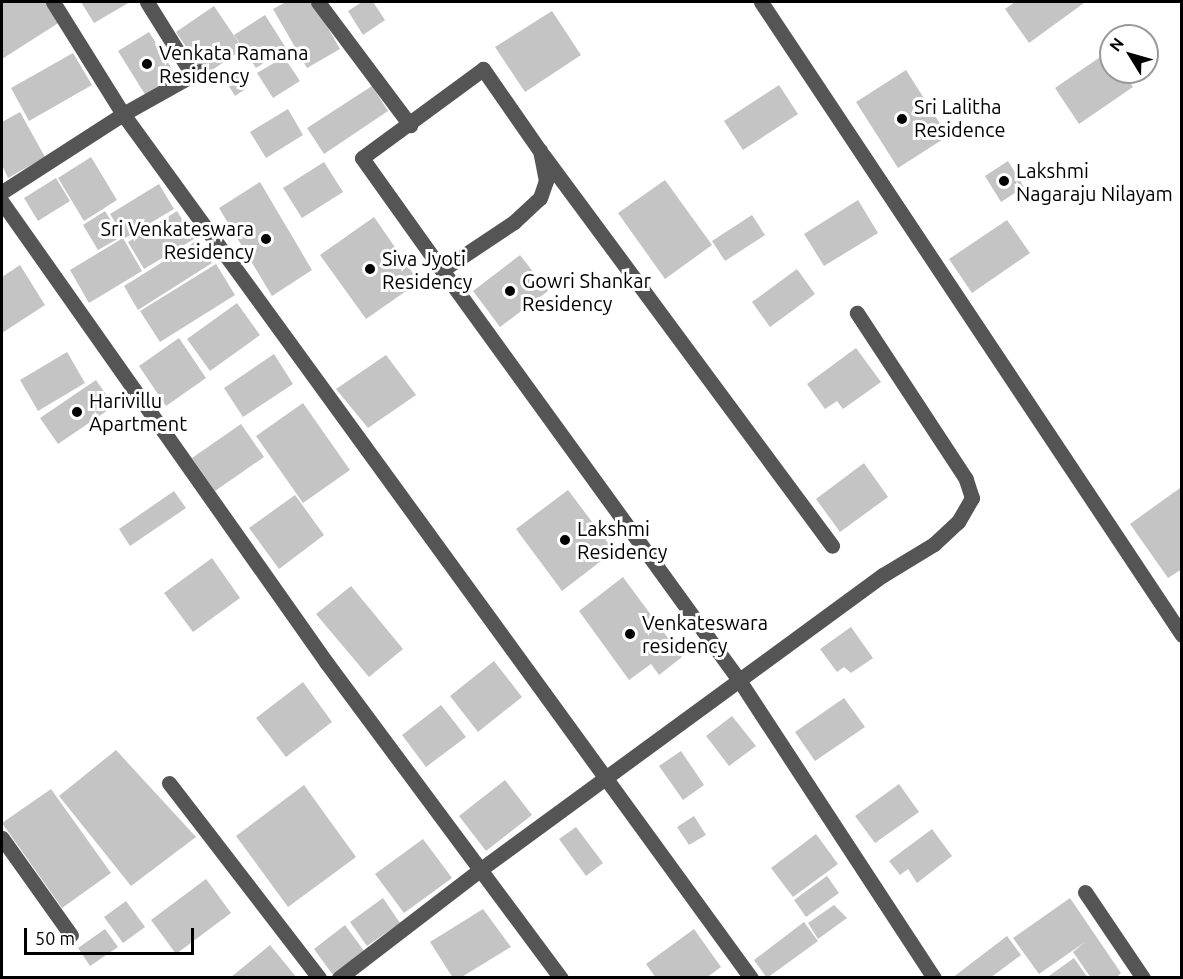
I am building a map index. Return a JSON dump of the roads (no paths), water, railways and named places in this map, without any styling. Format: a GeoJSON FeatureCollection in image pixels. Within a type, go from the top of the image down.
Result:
{"type":"FeatureCollection","features":[{"type":"Feature","properties":{"kind":"street"},"geometry":{"type":"LineString","coordinates":[[53,2],[123,114],[751,978]]}},
{"type":"Feature","properties":{"kind":"street"},"geometry":{"type":"LineString","coordinates":[[2,192],[123,114],[196,74],[147,2]]}},
{"type":"Feature","properties":{"kind":"street"},"geometry":{"type":"LineString","coordinates":[[318,2],[410,125]]}},
{"type":"Feature","properties":{"kind":"street"},"geometry":{"type":"LineString","coordinates":[[761,2],[1182,635]]}},
{"type":"Feature","properties":{"kind":"street"},"geometry":{"type":"LineString","coordinates":[[832,546],[540,151],[483,69],[410,125],[362,158],[739,680],[934,978]]}},
{"type":"Feature","properties":{"kind":"street"},"geometry":{"type":"LineString","coordinates":[[442,270],[514,222],[540,198],[546,181],[540,151]]}},
{"type":"Feature","properties":{"kind":"street"},"geometry":{"type":"LineString","coordinates":[[2,202],[319,653],[561,978]]}},
{"type":"Feature","properties":{"kind":"street"},"geometry":{"type":"LineString","coordinates":[[339,978],[482,869],[739,680],[884,575],[934,544],[958,522],[972,498],[966,478],[857,313]]}},
{"type":"Feature","properties":{"kind":"street"},"geometry":{"type":"LineString","coordinates":[[169,783],[319,978]]}},
{"type":"Feature","properties":{"kind":"street"},"geometry":{"type":"LineString","coordinates":[[2,838],[71,935]]}},
{"type":"Feature","properties":{"kind":"street"},"geometry":{"type":"LineString","coordinates":[[1085,892],[1143,978]]}},
{"type":"Feature","properties":{"kind":"place","name":"Venkata Ramana Residency"},"geometry":{"type":"Point","coordinates":[147,64]}},
{"type":"Feature","properties":{"kind":"place","name":"Sri Lalitha Residence"},"geometry":{"type":"Point","coordinates":[902,119]}},
{"type":"Feature","properties":{"kind":"place","name":"Lakshmi Nagaraju Nilayam"},"geometry":{"type":"Point","coordinates":[1004,181]}},
{"type":"Feature","properties":{"kind":"place","name":"Sri Venkateswara Residency"},"geometry":{"type":"Point","coordinates":[266,239]}},
{"type":"Feature","properties":{"kind":"place","name":"Siva Jyoti Residency"},"geometry":{"type":"Point","coordinates":[370,269]}},
{"type":"Feature","properties":{"kind":"place","name":"Gowri Shankar Residency"},"geometry":{"type":"Point","coordinates":[510,291]}},
{"type":"Feature","properties":{"kind":"place","name":"Harivillu Apartment"},"geometry":{"type":"Point","coordinates":[77,412]}},
{"type":"Feature","properties":{"kind":"place","name":"Lakshmi Residency"},"geometry":{"type":"Point","coordinates":[565,540]}},
{"type":"Feature","properties":{"kind":"place","name":"Venkateswara residency"},"geometry":{"type":"Point","coordinates":[630,634]}}]}
